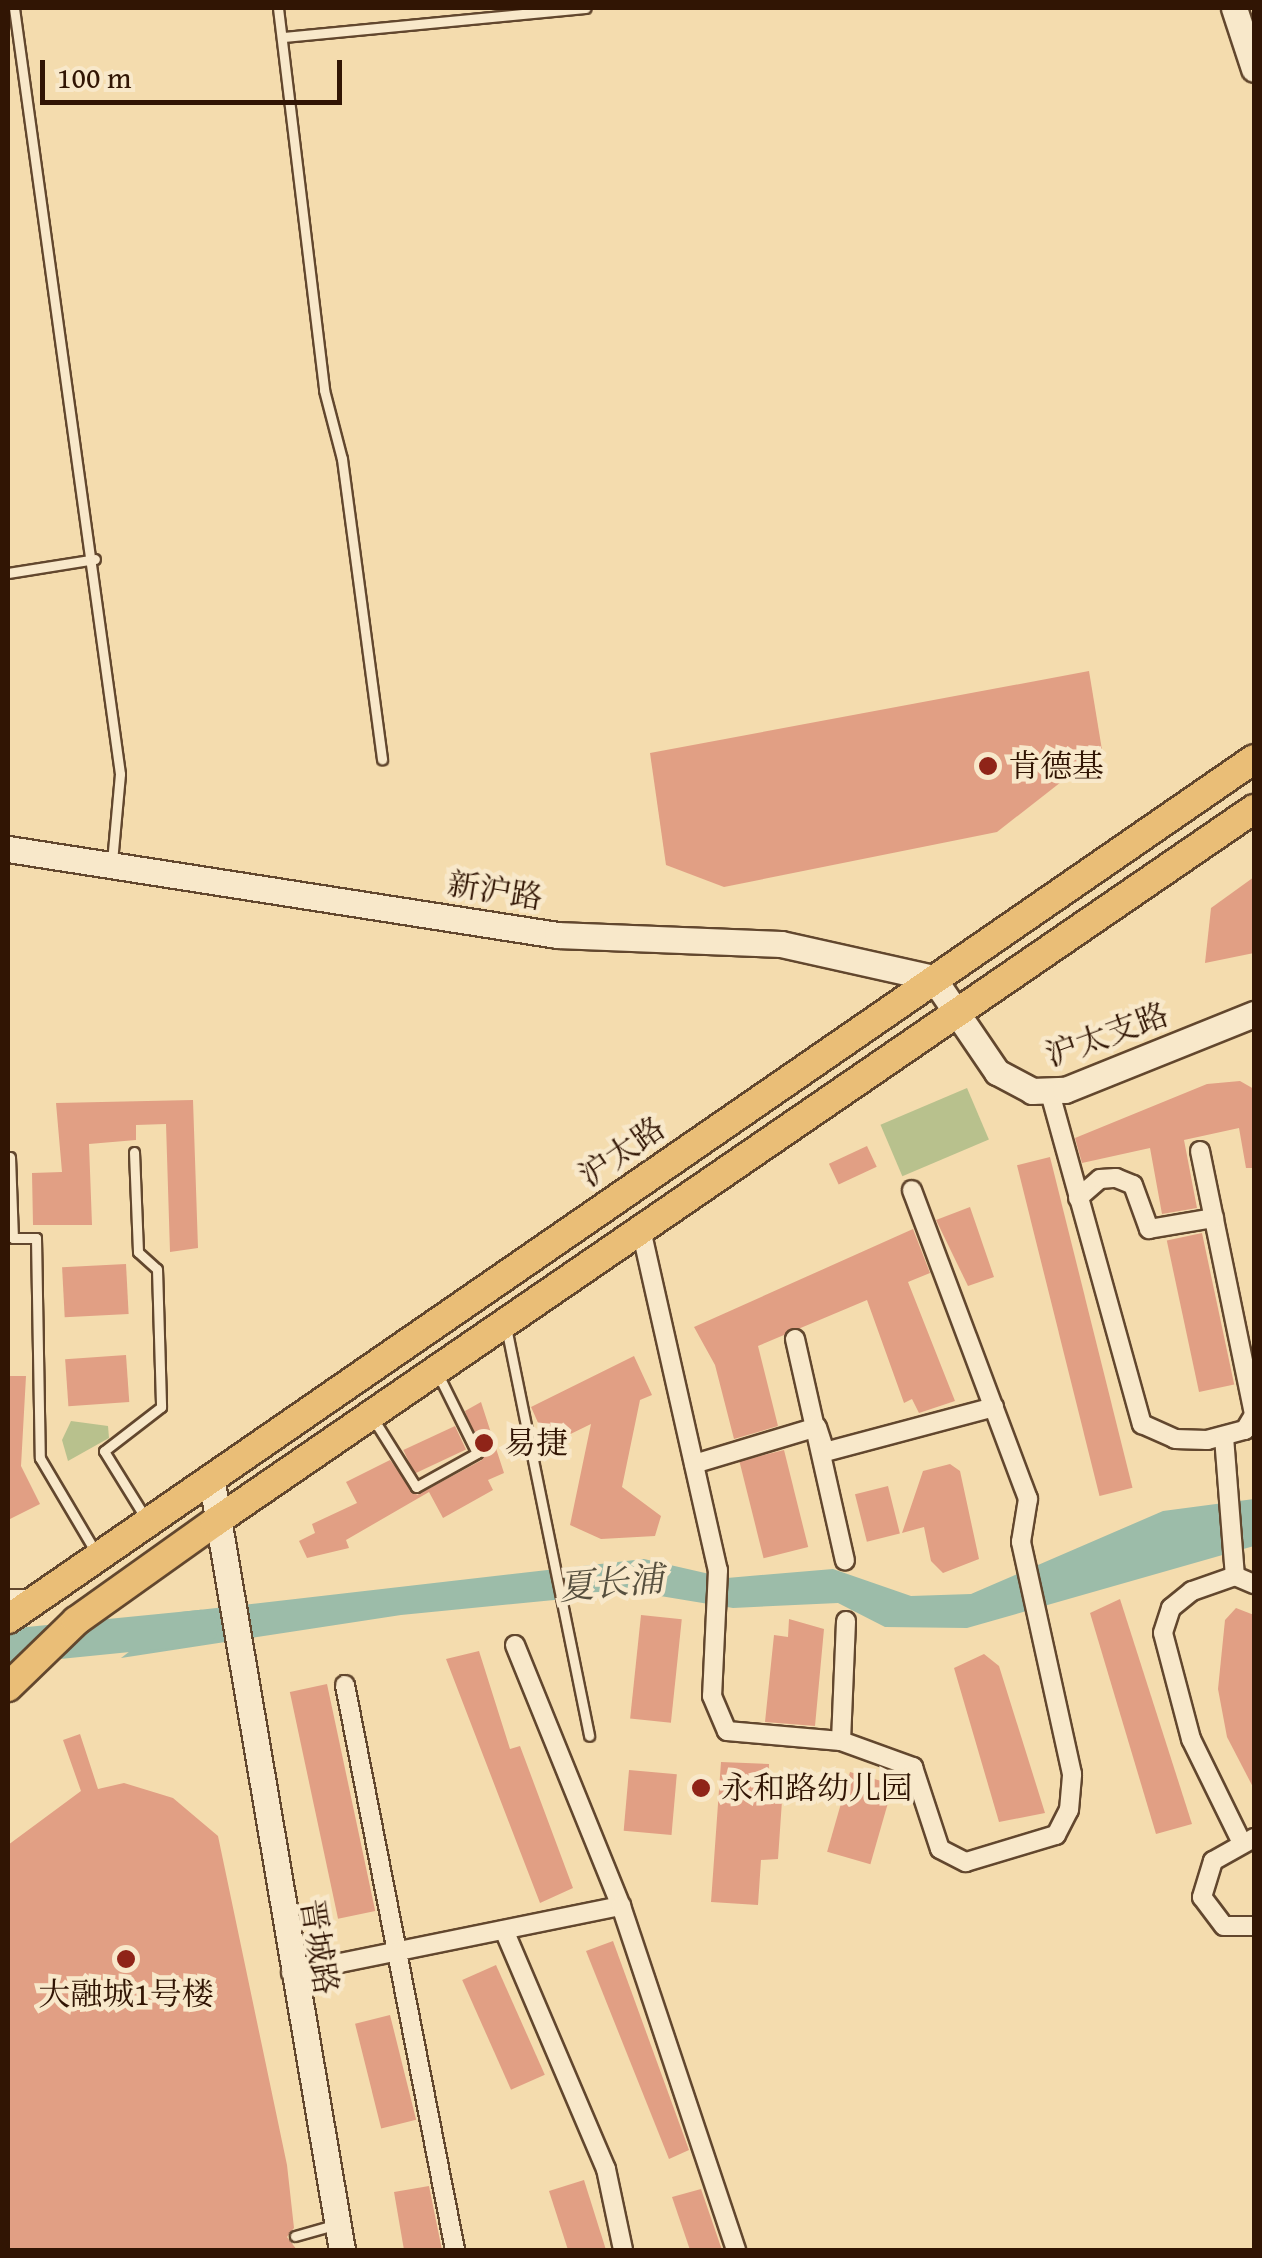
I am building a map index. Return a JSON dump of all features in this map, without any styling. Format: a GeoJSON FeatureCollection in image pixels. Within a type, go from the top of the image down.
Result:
{"type":"FeatureCollection","features":[{"type":"Feature","properties":{"kind":"main road","name":"沪太路"},"geometry":{"type":"LineString","coordinates":[[14,1605],[211,1477],[1254,759]]}},
{"type":"Feature","properties":{"kind":"main road"},"geometry":{"type":"LineString","coordinates":[[8,1687],[76,1621],[215,1522],[504,1319],[1254,809]]}},
{"type":"Feature","properties":{"kind":"street"},"geometry":{"type":"LineString","coordinates":[[1234,8],[1254,69]]}},
{"type":"Feature","properties":{"kind":"street","name":"新沪路"},"geometry":{"type":"LineString","coordinates":[[8,849],[112,862],[557,934],[781,944],[934,978]]}},
{"type":"Feature","properties":{"kind":"street"},"geometry":{"type":"LineString","coordinates":[[934,978],[953,1011]]}},
{"type":"Feature","properties":{"kind":"street","name":"沪太支路"},"geometry":{"type":"LineString","coordinates":[[953,1011],[997,1072],[1050,1093],[1254,1014]]}},
{"type":"Feature","properties":{"kind":"street"},"geometry":{"type":"LineString","coordinates":[[1050,1093],[1142,1424],[1175,1440],[1224,1437],[1245,1430],[1254,1414],[1200,1151]]}},
{"type":"Feature","properties":{"kind":"street"},"geometry":{"type":"LineString","coordinates":[[1078,1198],[1100,1179],[1116,1178],[1133,1185],[1149,1230],[1214,1218]]}},
{"type":"Feature","properties":{"kind":"street"},"geometry":{"type":"LineString","coordinates":[[640,1226],[718,1570],[722,1611],[712,1696],[727,1731],[840,1742],[914,1768],[940,1850],[966,1862],[1056,1835],[1069,1810],[1072,1774],[1021,1542],[1028,1498],[912,1190]]}},
{"type":"Feature","properties":{"kind":"street"},"geometry":{"type":"LineString","coordinates":[[795,1339],[825,1452],[845,1560]]}},
{"type":"Feature","properties":{"kind":"street"},"geometry":{"type":"LineString","coordinates":[[825,1452],[994,1407]]}},
{"type":"Feature","properties":{"kind":"street"},"geometry":{"type":"LineString","coordinates":[[694,1464],[818,1427]]}},
{"type":"Feature","properties":{"kind":"street"},"geometry":{"type":"LineString","coordinates":[[1224,1437],[1234,1568],[1254,1584]]}},
{"type":"Feature","properties":{"kind":"street"},"geometry":{"type":"LineString","coordinates":[[211,1477],[215,1522]]}},
{"type":"Feature","properties":{"kind":"street","name":"晋城路"},"geometry":{"type":"LineString","coordinates":[[215,1522],[342,2250]]}},
{"type":"Feature","properties":{"kind":"street"},"geometry":{"type":"LineString","coordinates":[[1234,1568],[1192,1591],[1172,1608],[1163,1632],[1191,1740],[1248,1839],[1212,1861],[1202,1897],[1224,1926],[1254,1926]]}},
{"type":"Feature","properties":{"kind":"street"},"geometry":{"type":"LineString","coordinates":[[840,1742],[846,1621]]}},
{"type":"Feature","properties":{"kind":"street"},"geometry":{"type":"LineString","coordinates":[[515,1645],[621,1906],[736,2250]]}},
{"type":"Feature","properties":{"kind":"street"},"geometry":{"type":"LineString","coordinates":[[345,1685],[392,1952],[455,2250]]}},
{"type":"Feature","properties":{"kind":"street"},"geometry":{"type":"LineString","coordinates":[[291,1973],[621,1906]]}},
{"type":"Feature","properties":{"kind":"street"},"geometry":{"type":"LineString","coordinates":[[504,1930],[606,2169],[624,2250]]}},
{"type":"Feature","properties":{"kind":"lane"},"geometry":{"type":"LineString","coordinates":[[14,8],[94,559],[120,774],[112,862]]}},
{"type":"Feature","properties":{"kind":"lane"},"geometry":{"type":"LineString","coordinates":[[278,8],[324,390],[342,458],[382,760]]}},
{"type":"Feature","properties":{"kind":"lane"},"geometry":{"type":"LineString","coordinates":[[283,38],[586,8]]}},
{"type":"Feature","properties":{"kind":"lane"},"geometry":{"type":"LineString","coordinates":[[8,573],[94,559]]}},
{"type":"Feature","properties":{"kind":"lane"},"geometry":{"type":"LineString","coordinates":[[134,1152],[138,1252],[157,1270],[162,1408],[104,1451],[146,1520]]}},
{"type":"Feature","properties":{"kind":"lane"},"geometry":{"type":"LineString","coordinates":[[10,1157],[13,1238],[36,1238],[40,1458],[96,1553]]}},
{"type":"Feature","properties":{"kind":"lane"},"geometry":{"type":"LineString","coordinates":[[504,1319],[589,1736]]}},
{"type":"Feature","properties":{"kind":"lane"},"geometry":{"type":"LineString","coordinates":[[370,1413],[416,1487],[477,1454],[435,1368]]}},
{"type":"Feature","properties":{"kind":"lane"},"geometry":{"type":"LineString","coordinates":[[295,2236],[337,2224]]}},
{"type":"Feature","properties":{"kind":"green space"},"geometry":{"type":"Polygon","coordinates":[[[967,1088],[989,1140],[902,1176],[880,1125],[967,1088]]]}},
{"type":"Feature","properties":{"kind":"green space"},"geometry":{"type":"Polygon","coordinates":[[[71,1421],[108,1426],[109,1438],[68,1461],[62,1440],[71,1421]]]}},
{"type":"Feature","properties":{"kind":"water"},"geometry":{"type":"Polygon","coordinates":[[[1254,1499],[1254,1546],[967,1628],[885,1627],[838,1603],[733,1608],[636,1592],[401,1615],[121,1658],[181,1612],[644,1559],[727,1578],[833,1569],[911,1596],[971,1594],[1163,1511],[1254,1499]]]}},
{"type":"Feature","properties":{"kind":"building"},"geometry":{"type":"Polygon","coordinates":[[[1089,671],[1102,750],[997,832],[724,887],[666,865],[650,753],[1089,671]]]}},
{"type":"Feature","properties":{"kind":"building"},"geometry":{"type":"Polygon","coordinates":[[[1254,877],[1254,953],[1205,963],[1211,908],[1254,877]]]}},
{"type":"Feature","properties":{"kind":"building"},"geometry":{"type":"Polygon","coordinates":[[[1240,1081],[1254,1089],[1254,1168],[1246,1168],[1239,1128],[1184,1140],[1197,1208],[1162,1214],[1150,1148],[1082,1163],[1075,1138],[1207,1084],[1240,1081]]]}},
{"type":"Feature","properties":{"kind":"building"},"geometry":{"type":"Polygon","coordinates":[[[193,1100],[198,1248],[170,1252],[166,1124],[136,1125],[136,1140],[89,1144],[92,1225],[33,1225],[32,1173],[62,1172],[56,1103],[193,1100]]]}},
{"type":"Feature","properties":{"kind":"building"},"geometry":{"type":"Polygon","coordinates":[[[867,1146],[877,1167],[839,1185],[829,1164],[867,1146]]]}},
{"type":"Feature","properties":{"kind":"building"},"geometry":{"type":"Polygon","coordinates":[[[1050,1157],[1132,1488],[1100,1496],[1017,1165],[1050,1157]]]}},
{"type":"Feature","properties":{"kind":"building"},"geometry":{"type":"Polygon","coordinates":[[[970,1207],[994,1277],[968,1286],[936,1220],[970,1207]]]}},
{"type":"Feature","properties":{"kind":"building"},"geometry":{"type":"Polygon","coordinates":[[[913,1229],[930,1273],[908,1282],[955,1401],[919,1413],[912,1399],[904,1403],[867,1300],[758,1346],[778,1426],[734,1439],[715,1365],[694,1327],[913,1229]]]}},
{"type":"Feature","properties":{"kind":"building"},"geometry":{"type":"Polygon","coordinates":[[[1202,1233],[1234,1385],[1199,1392],[1167,1240],[1202,1233]]]}},
{"type":"Feature","properties":{"kind":"building"},"geometry":{"type":"Polygon","coordinates":[[[126,1264],[129,1314],[65,1317],[62,1267],[126,1264]]]}},
{"type":"Feature","properties":{"kind":"building"},"geometry":{"type":"Polygon","coordinates":[[[126,1355],[129,1402],[68,1406],[65,1359],[126,1355]]]}},
{"type":"Feature","properties":{"kind":"building"},"geometry":{"type":"Polygon","coordinates":[[[634,1356],[652,1395],[640,1400],[622,1487],[661,1516],[655,1536],[601,1539],[570,1525],[591,1424],[548,1445],[531,1407],[634,1356]]]}},
{"type":"Feature","properties":{"kind":"building"},"geometry":{"type":"Polygon","coordinates":[[[8,1376],[26,1376],[21,1466],[40,1504],[8,1520],[8,1376]]]}},
{"type":"Feature","properties":{"kind":"building"},"geometry":{"type":"Polygon","coordinates":[[[481,1402],[504,1473],[488,1480],[493,1490],[443,1518],[429,1492],[346,1540],[349,1548],[307,1558],[299,1541],[315,1533],[312,1524],[357,1503],[346,1482],[390,1460],[417,1495],[482,1460],[465,1411],[481,1402]]]}},
{"type":"Feature","properties":{"kind":"building"},"geometry":{"type":"Polygon","coordinates":[[[455,1426],[466,1450],[414,1474],[403,1450],[455,1426]]]}},
{"type":"Feature","properties":{"kind":"building"},"geometry":{"type":"Polygon","coordinates":[[[784,1450],[808,1547],[764,1558],[739,1461],[784,1450]]]}},
{"type":"Feature","properties":{"kind":"building"},"geometry":{"type":"Polygon","coordinates":[[[950,1464],[960,1471],[979,1559],[943,1573],[931,1561],[924,1527],[902,1533],[923,1471],[950,1464]]]}},
{"type":"Feature","properties":{"kind":"building"},"geometry":{"type":"Polygon","coordinates":[[[888,1486],[900,1534],[867,1542],[855,1494],[888,1486]]]}},
{"type":"Feature","properties":{"kind":"building"},"geometry":{"type":"Polygon","coordinates":[[[1120,1599],[1192,1824],[1156,1834],[1090,1613],[1120,1599]]]}},
{"type":"Feature","properties":{"kind":"building"},"geometry":{"type":"Polygon","coordinates":[[[1236,1608],[1254,1615],[1254,1789],[1227,1737],[1218,1689],[1225,1620],[1236,1608]]]}},
{"type":"Feature","properties":{"kind":"building"},"geometry":{"type":"Polygon","coordinates":[[[641,1615],[682,1619],[671,1723],[630,1718],[641,1615]]]}},
{"type":"Feature","properties":{"kind":"building"},"geometry":{"type":"Polygon","coordinates":[[[789,1619],[824,1629],[815,1726],[765,1722],[774,1635],[788,1637],[789,1619]]]}},
{"type":"Feature","properties":{"kind":"building"},"geometry":{"type":"Polygon","coordinates":[[[479,1651],[510,1749],[520,1746],[573,1888],[540,1903],[446,1659],[479,1651]]]}},
{"type":"Feature","properties":{"kind":"building"},"geometry":{"type":"Polygon","coordinates":[[[984,1654],[999,1666],[1045,1813],[999,1822],[954,1668],[984,1654]]]}},
{"type":"Feature","properties":{"kind":"building"},"geometry":{"type":"Polygon","coordinates":[[[327,1684],[375,1911],[338,1919],[290,1692],[327,1684]]]}},
{"type":"Feature","properties":{"kind":"building","name":"大融城1号楼"},"geometry":{"type":"Polygon","coordinates":[[[80,1734],[98,1789],[124,1783],[173,1798],[218,1836],[287,2165],[294,2228],[287,2237],[297,2250],[8,2250],[8,1845],[81,1791],[63,1740],[80,1734]]]}},
{"type":"Feature","properties":{"kind":"building"},"geometry":{"type":"Polygon","coordinates":[[[721,1762],[769,1764],[768,1785],[783,1786],[778,1859],[761,1860],[758,1905],[711,1902],[721,1762]]]}},
{"type":"Feature","properties":{"kind":"building"},"geometry":{"type":"Polygon","coordinates":[[[629,1770],[677,1774],[672,1835],[624,1831],[629,1770]]]}},
{"type":"Feature","properties":{"kind":"building"},"geometry":{"type":"Polygon","coordinates":[[[850,1772],[893,1784],[870,1864],[827,1852],[850,1772]]]}},
{"type":"Feature","properties":{"kind":"building"},"geometry":{"type":"Polygon","coordinates":[[[613,1941],[689,2150],[669,2159],[586,1951],[613,1941]]]}},
{"type":"Feature","properties":{"kind":"building"},"geometry":{"type":"Polygon","coordinates":[[[496,1965],[545,2075],[511,2090],[462,1980],[496,1965]]]}},
{"type":"Feature","properties":{"kind":"building"},"geometry":{"type":"Polygon","coordinates":[[[390,2015],[416,2120],[381,2129],[355,2024],[390,2015]]]}},
{"type":"Feature","properties":{"kind":"building"},"geometry":{"type":"Polygon","coordinates":[[[584,2180],[606,2250],[568,2250],[549,2191],[584,2180]]]}},
{"type":"Feature","properties":{"kind":"building"},"geometry":{"type":"Polygon","coordinates":[[[429,2186],[442,2250],[404,2250],[394,2192],[429,2186]]]}},
{"type":"Feature","properties":{"kind":"building"},"geometry":{"type":"Polygon","coordinates":[[[701,2189],[722,2250],[690,2250],[672,2197],[701,2189]]]}},
{"type":"Feature","properties":{"kind":"waterway","name":"夏长浦"},"geometry":{"type":"LineString","coordinates":[[8,1646],[200,1627]]}},
{"type":"Feature","properties":{"kind":"place","name":"肯德基"},"geometry":{"type":"Point","coordinates":[988,766]}},
{"type":"Feature","properties":{"kind":"place","name":"易捷"},"geometry":{"type":"Point","coordinates":[484,1443]}},
{"type":"Feature","properties":{"kind":"place","name":"永和路幼儿园"},"geometry":{"type":"Point","coordinates":[701,1788]}},
{"type":"Feature","properties":{"kind":"place","name":"大融城1号楼"},"geometry":{"type":"Point","coordinates":[126,1959]}}]}
